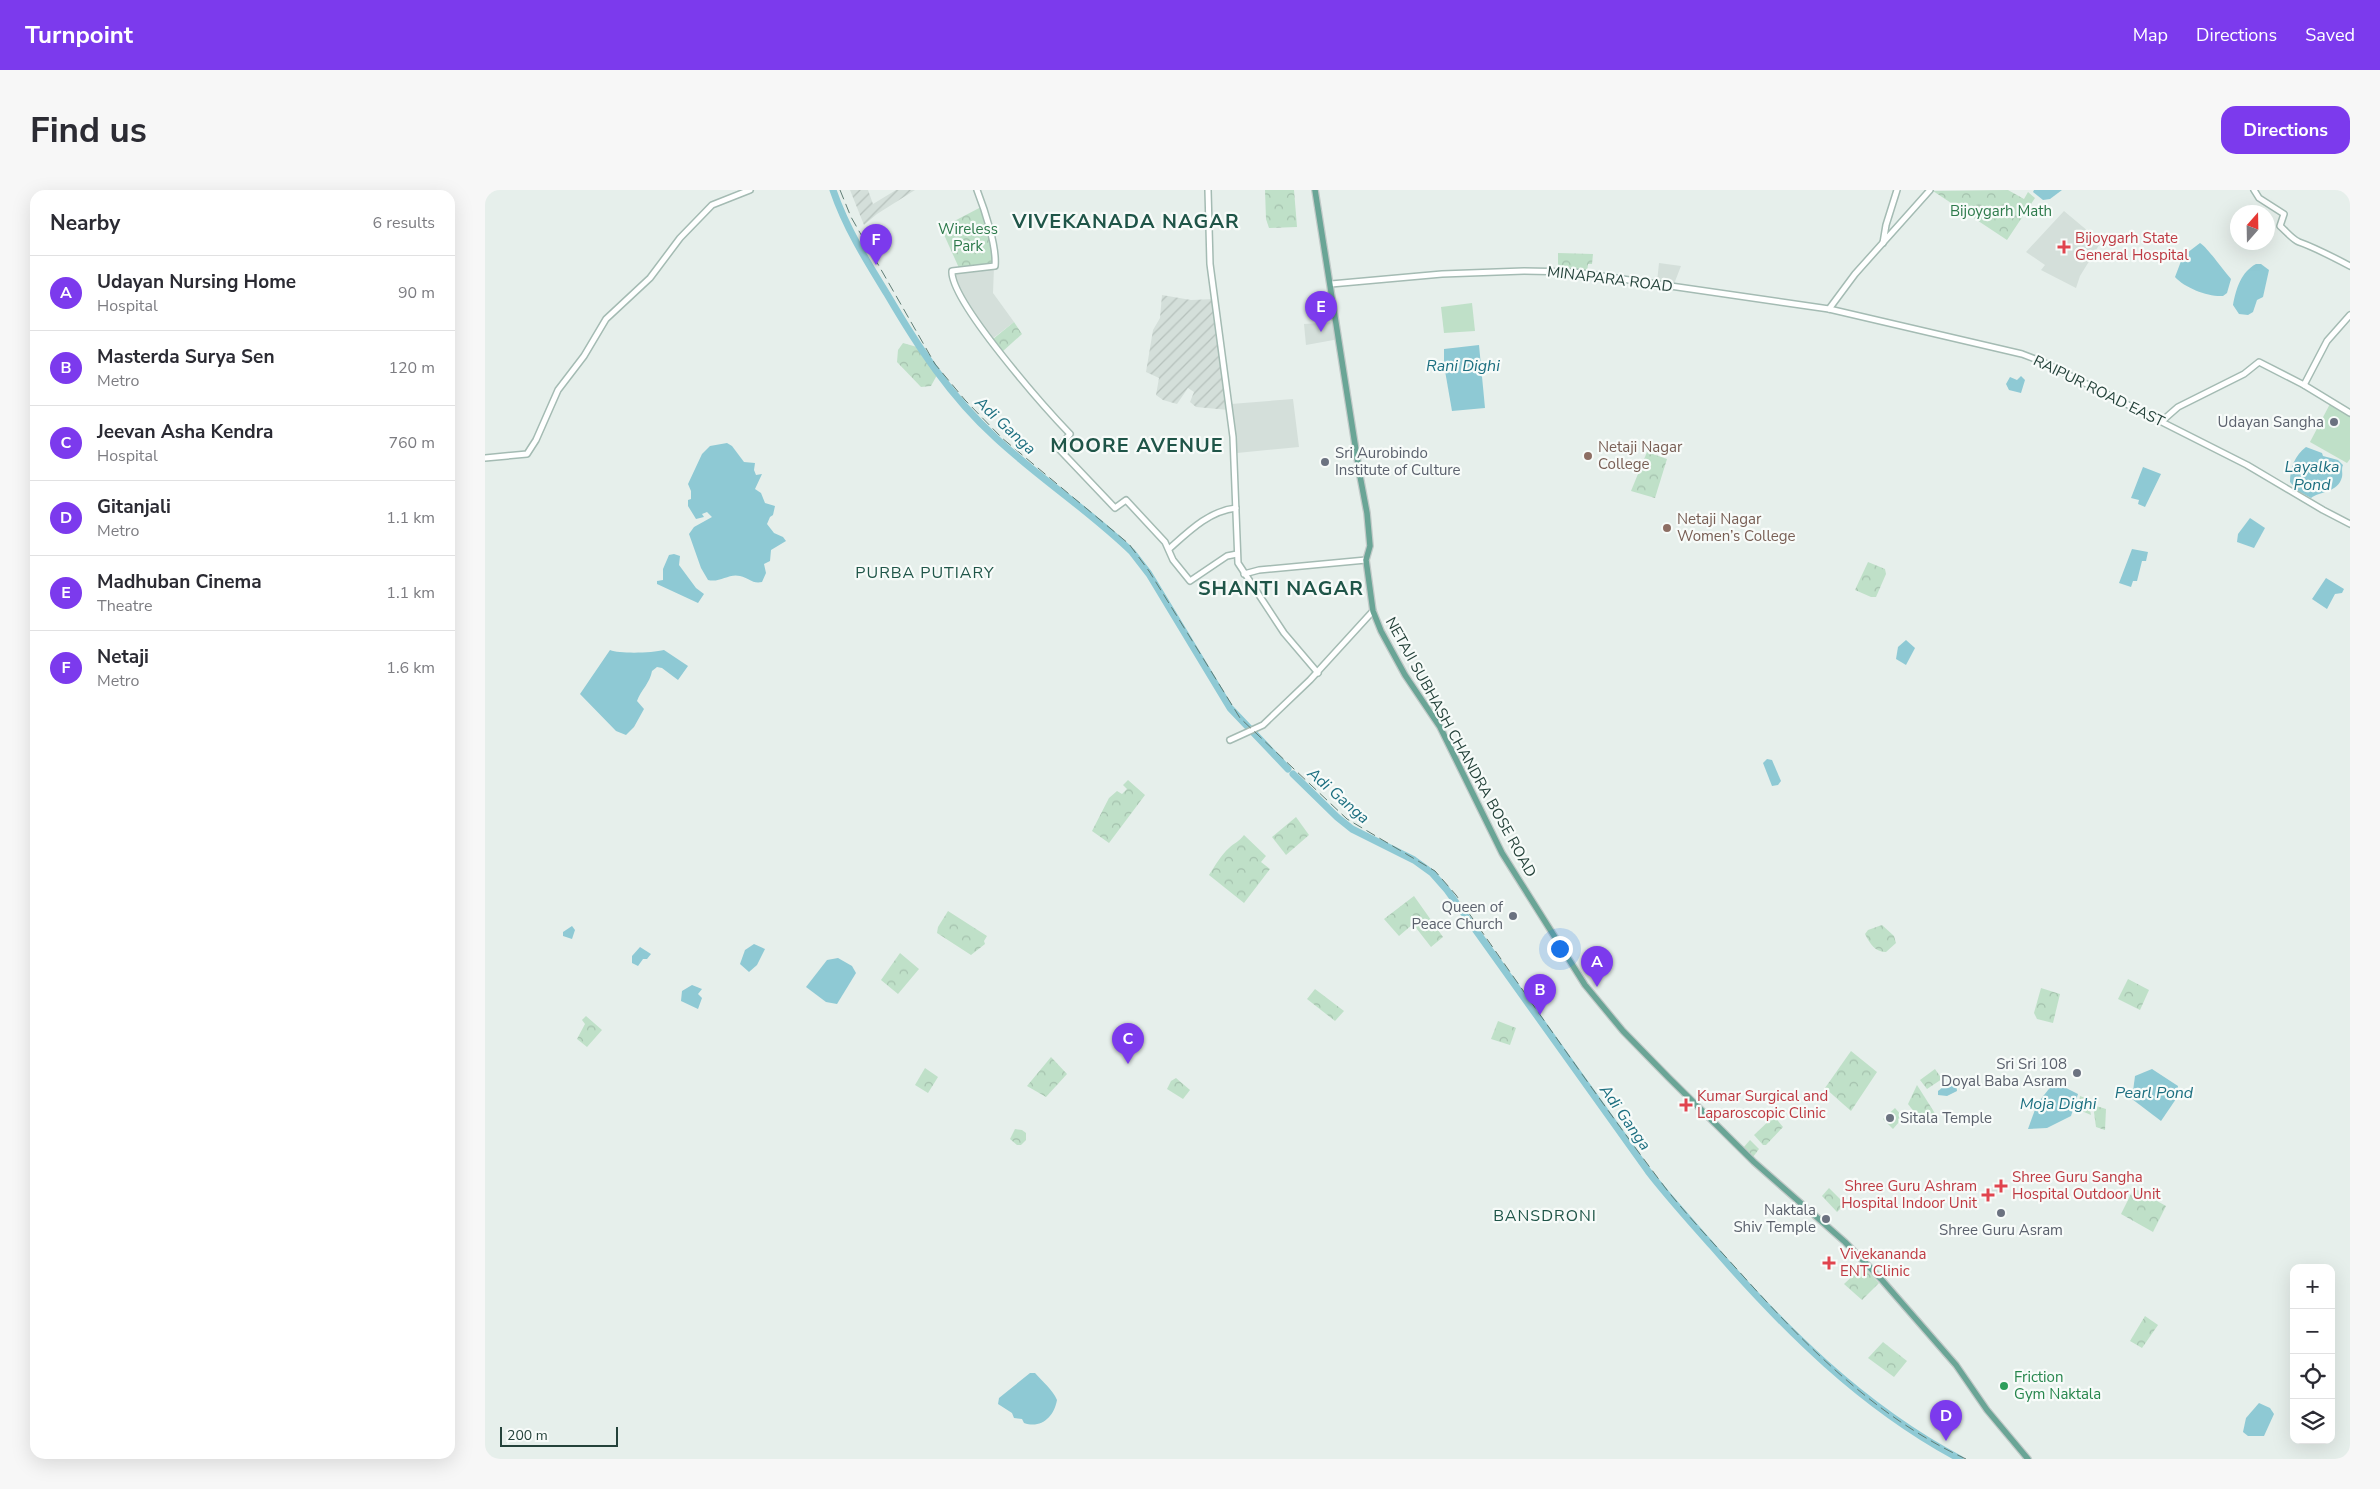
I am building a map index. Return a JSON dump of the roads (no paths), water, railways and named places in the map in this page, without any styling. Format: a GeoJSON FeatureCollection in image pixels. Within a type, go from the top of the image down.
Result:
{"type":"FeatureCollection","features":[{"type":"Feature","properties":{"kind":"main road","name":"NETAJI SUBHASH CHANDRA BOSE ROAD"},"geometry":{"type":"LineString","coordinates":[[1315,190],[1359,476],[1366,501],[1369,546],[1366,560],[1373,611],[1381,631],[1405,675],[1439,727],[1502,853],[1585,985],[1623,1032],[1754,1162],[1845,1242],[1881,1279],[1956,1365],[1987,1410],[2028,1459]]}},
{"type":"Feature","properties":{"kind":"street"},"geometry":{"type":"LineString","coordinates":[[485,458],[527,454],[537,440],[558,390],[584,356],[606,320],[650,278],[680,238],[712,205],[751,190]]}},
{"type":"Feature","properties":{"kind":"street"},"geometry":{"type":"LineString","coordinates":[[977,190],[984,207],[995,255],[995,266],[952,271],[952,278],[960,298],[1019,376],[1070,434],[1058,448],[1115,508],[1126,500],[1169,549],[1173,560],[1190,581],[1227,556],[1237,554]]}},
{"type":"Feature","properties":{"kind":"street"},"geometry":{"type":"LineString","coordinates":[[1208,190],[1210,264],[1233,437],[1238,563],[1284,633],[1317,673]]}},
{"type":"Feature","properties":{"kind":"street"},"geometry":{"type":"LineString","coordinates":[[1883,244],[1886,225],[1897,190]]}},
{"type":"Feature","properties":{"kind":"street"},"geometry":{"type":"LineString","coordinates":[[1829,309],[1855,274],[1930,190]]}},
{"type":"Feature","properties":{"kind":"street"},"geometry":{"type":"LineString","coordinates":[[2254,190],[2259,198],[2284,214],[2280,226],[2301,241],[2350,266]]}},
{"type":"Feature","properties":{"kind":"street","name":"MINAPARA ROAD"},"geometry":{"type":"LineString","coordinates":[[1331,287],[1343,284],[1437,274],[1556,271],[1646,281],[1829,309]]}},
{"type":"Feature","properties":{"kind":"street","name":"RAIPUR ROAD EAST"},"geometry":{"type":"LineString","coordinates":[[1829,309],[2022,354],[2162,421],[2263,474],[2350,524]]}},
{"type":"Feature","properties":{"kind":"street"},"geometry":{"type":"LineString","coordinates":[[2304,385],[2327,341],[2350,315]]}},
{"type":"Feature","properties":{"kind":"street"},"geometry":{"type":"LineString","coordinates":[[2162,421],[2180,405],[2244,374],[2259,362],[2304,385],[2350,413]]}},
{"type":"Feature","properties":{"kind":"street"},"geometry":{"type":"LineString","coordinates":[[1169,549],[1195,526],[1221,509],[1236,508]]}},
{"type":"Feature","properties":{"kind":"street"},"geometry":{"type":"LineString","coordinates":[[1244,574],[1259,570],[1366,560]]}},
{"type":"Feature","properties":{"kind":"street"},"geometry":{"type":"LineString","coordinates":[[1230,740],[1263,725],[1302,689],[1373,611]]}},
{"type":"Feature","properties":{"kind":"water"},"geometry":{"type":"Polygon","coordinates":[[[2034,190],[2062,190],[2050,199],[2043,200],[2033,192],[2034,190]]]}},
{"type":"Feature","properties":{"kind":"water"},"geometry":{"type":"Polygon","coordinates":[[[2200,243],[2231,279],[2227,293],[2223,296],[2197,291],[2175,277],[2183,256],[2200,243]]]}},
{"type":"Feature","properties":{"kind":"water"},"geometry":{"type":"Polygon","coordinates":[[[2256,264],[2261,264],[2269,270],[2263,297],[2257,300],[2253,312],[2248,315],[2239,314],[2233,305],[2238,287],[2246,272],[2256,264]]]}},
{"type":"Feature","properties":{"kind":"water","name":"Rani Dighi"},"geometry":{"type":"Polygon","coordinates":[[[1479,345],[1485,408],[1452,411],[1444,365],[1444,349],[1479,345]]]}},
{"type":"Feature","properties":{"kind":"water"},"geometry":{"type":"Polygon","coordinates":[[[2021,376],[2025,380],[2021,393],[2009,390],[2006,384],[2010,377],[2017,380],[2021,376]]]}},
{"type":"Feature","properties":{"kind":"water"},"geometry":{"type":"Polygon","coordinates":[[[727,443],[732,446],[744,462],[755,463],[754,470],[756,475],[762,474],[755,489],[761,493],[765,503],[775,506],[773,515],[767,524],[774,533],[783,537],[786,541],[771,550],[770,561],[764,564],[766,573],[762,582],[756,582],[736,575],[712,581],[708,580],[701,568],[689,534],[694,527],[712,517],[707,512],[702,514],[704,517],[696,519],[688,506],[688,500],[691,499],[691,491],[688,484],[702,454],[710,446],[727,443]]]}},
{"type":"Feature","properties":{"kind":"water","name":"Layalka Pond"},"geometry":{"type":"Polygon","coordinates":[[[2306,447],[2322,453],[2323,456],[2338,460],[2343,465],[2342,477],[2337,486],[2311,498],[2298,491],[2290,482],[2294,462],[2306,447]]]}},
{"type":"Feature","properties":{"kind":"water"},"geometry":{"type":"Polygon","coordinates":[[[2143,467],[2161,474],[2145,507],[2138,504],[2139,500],[2131,498],[2143,467]]]}},
{"type":"Feature","properties":{"kind":"water"},"geometry":{"type":"Polygon","coordinates":[[[2250,518],[2265,528],[2254,548],[2237,542],[2238,534],[2250,518]]]}},
{"type":"Feature","properties":{"kind":"water"},"geometry":{"type":"Polygon","coordinates":[[[2132,549],[2148,552],[2146,561],[2142,561],[2137,581],[2133,581],[2131,587],[2119,583],[2132,549]]]}},
{"type":"Feature","properties":{"kind":"water"},"geometry":{"type":"Polygon","coordinates":[[[669,555],[680,556],[679,565],[696,588],[704,594],[698,603],[657,584],[657,581],[663,580],[663,569],[669,555]]]}},
{"type":"Feature","properties":{"kind":"water"},"geometry":{"type":"Polygon","coordinates":[[[2326,578],[2344,589],[2342,593],[2335,594],[2327,609],[2312,599],[2326,578]]]}},
{"type":"Feature","properties":{"kind":"water"},"geometry":{"type":"Polygon","coordinates":[[[1906,640],[1915,648],[1906,665],[1896,659],[1898,647],[1906,640]]]}},
{"type":"Feature","properties":{"kind":"water"},"geometry":{"type":"Polygon","coordinates":[[[610,650],[636,653],[664,650],[688,666],[678,680],[662,668],[657,667],[652,671],[637,701],[644,709],[634,727],[626,735],[616,731],[580,694],[610,650]]]}},
{"type":"Feature","properties":{"kind":"water"},"geometry":{"type":"Polygon","coordinates":[[[1767,759],[1772,760],[1781,781],[1778,785],[1772,786],[1763,763],[1767,759]]]}},
{"type":"Feature","properties":{"kind":"water"},"geometry":{"type":"Polygon","coordinates":[[[572,926],[575,930],[572,939],[563,936],[563,932],[572,926]]]}},
{"type":"Feature","properties":{"kind":"water"},"geometry":{"type":"Polygon","coordinates":[[[754,944],[765,949],[757,965],[749,972],[740,964],[745,950],[754,944]]]}},
{"type":"Feature","properties":{"kind":"water"},"geometry":{"type":"Polygon","coordinates":[[[640,947],[651,954],[647,959],[643,959],[638,966],[632,963],[632,956],[640,947]]]}},
{"type":"Feature","properties":{"kind":"water"},"geometry":{"type":"Polygon","coordinates":[[[838,958],[852,966],[856,973],[837,1004],[826,1002],[806,987],[827,960],[838,958]]]}},
{"type":"Feature","properties":{"kind":"water"},"geometry":{"type":"Polygon","coordinates":[[[692,985],[702,989],[698,994],[702,998],[698,1009],[681,1001],[682,991],[692,985]]]}},
{"type":"Feature","properties":{"kind":"water","name":"Pearl Pond"},"geometry":{"type":"Polygon","coordinates":[[[2152,1069],[2178,1086],[2176,1099],[2161,1121],[2132,1099],[2135,1076],[2152,1069]]]}},
{"type":"Feature","properties":{"kind":"water"},"geometry":{"type":"Polygon","coordinates":[[[1951,1081],[1956,1083],[1957,1091],[1947,1096],[1938,1095],[1938,1091],[1951,1081]]]}},
{"type":"Feature","properties":{"kind":"water","name":"Moja Dighi"},"geometry":{"type":"Polygon","coordinates":[[[2058,1084],[2078,1094],[2071,1116],[2047,1128],[2028,1129],[2037,1104],[2052,1085],[2058,1084]]]}},
{"type":"Feature","properties":{"kind":"water"},"geometry":{"type":"Polygon","coordinates":[[[1030,1373],[1035,1373],[1050,1389],[1057,1400],[1050,1416],[1041,1423],[1036,1424],[1024,1423],[1022,1419],[1014,1418],[1012,1413],[998,1404],[999,1398],[1030,1373]]]}},
{"type":"Feature","properties":{"kind":"water"},"geometry":{"type":"Polygon","coordinates":[[[2259,1403],[2270,1408],[2274,1414],[2264,1436],[2248,1436],[2243,1432],[2246,1418],[2259,1403]]]}},
{"type":"Feature","properties":{"kind":"waterway","name":"Adi Ganga"},"geometry":{"type":"LineString","coordinates":[[833,190],[850,231],[864,256],[911,333],[949,388],[996,438],[1132,552],[1149,574],[1230,708],[1288,769]]}},
{"type":"Feature","properties":{"kind":"waterway","name":"Adi Ganga"},"geometry":{"type":"LineString","coordinates":[[1293,774],[1352,829],[1414,860],[1432,873],[1447,890],[1648,1171],[1687,1218],[1767,1307],[1857,1391],[1924,1438],[1960,1459]]}},
{"type":"Feature","properties":{"kind":"railway"},"geometry":{"type":"LineString","coordinates":[[840,190],[851,217],[935,364],[965,400],[1002,438],[1129,544],[1149,571],[1240,718],[1347,819],[1435,871],[1456,895],[1587,1081],[1667,1190],[1794,1330],[1846,1380],[1874,1402],[1903,1423],[1966,1459]]}},
{"type":"Feature","properties":{"kind":"place","name":"Bijoygarh State General Hospital"},"geometry":{"type":"Point","coordinates":[2064,247]}},
{"type":"Feature","properties":{"kind":"place","name":"Netaji"},"geometry":{"type":"Point","coordinates":[876,265]}},
{"type":"Feature","properties":{"kind":"place","name":"Madhuban Cinema"},"geometry":{"type":"Point","coordinates":[1321,332]}},
{"type":"Feature","properties":{"kind":"place","name":"Udayan Sangha"},"geometry":{"type":"Point","coordinates":[2334,422]}},
{"type":"Feature","properties":{"kind":"place","name":"Netaji Nagar College"},"geometry":{"type":"Point","coordinates":[1588,456]}},
{"type":"Feature","properties":{"kind":"place","name":"Sri Aurobindo Institute of Culture"},"geometry":{"type":"Point","coordinates":[1325,462]}},
{"type":"Feature","properties":{"kind":"place","name":"Netaji Nagar Women’s College"},"geometry":{"type":"Point","coordinates":[1667,528]}},
{"type":"Feature","properties":{"kind":"place","name":"Queen of Peace Church"},"geometry":{"type":"Point","coordinates":[1513,916]}},
{"type":"Feature","properties":{"kind":"place","name":"Udayan Nursing Home"},"geometry":{"type":"Point","coordinates":[1597,987]}},
{"type":"Feature","properties":{"kind":"place","name":"Masterda Surya Sen"},"geometry":{"type":"Point","coordinates":[1540,1015]}},
{"type":"Feature","properties":{"kind":"place","name":"Jeevan Asha Kendra"},"geometry":{"type":"Point","coordinates":[1128,1064]}},
{"type":"Feature","properties":{"kind":"place","name":"Sri Sri 108 Doyal Baba Asram"},"geometry":{"type":"Point","coordinates":[2077,1073]}},
{"type":"Feature","properties":{"kind":"place","name":"Kumar Surgical and Laparoscopic Clinic"},"geometry":{"type":"Point","coordinates":[1686,1105]}},
{"type":"Feature","properties":{"kind":"place","name":"Sitala Temple"},"geometry":{"type":"Point","coordinates":[1890,1118]}},
{"type":"Feature","properties":{"kind":"place","name":"Shree Guru Sangha Hospital Outdoor Unit"},"geometry":{"type":"Point","coordinates":[2001,1186]}},
{"type":"Feature","properties":{"kind":"place","name":"Shree Guru Ashram Hospital Indoor Unit"},"geometry":{"type":"Point","coordinates":[1988,1195]}},
{"type":"Feature","properties":{"kind":"place","name":"Shree Guru Asram"},"geometry":{"type":"Point","coordinates":[2001,1213]}},
{"type":"Feature","properties":{"kind":"place","name":"Naktala Shiv Temple"},"geometry":{"type":"Point","coordinates":[1826,1219]}},
{"type":"Feature","properties":{"kind":"place","name":"Vivekananda ENT Clinic"},"geometry":{"type":"Point","coordinates":[1829,1263]}},
{"type":"Feature","properties":{"kind":"place","name":"Friction Gym Naktala"},"geometry":{"type":"Point","coordinates":[2004,1386]}},
{"type":"Feature","properties":{"kind":"place","name":"Gitanjali"},"geometry":{"type":"Point","coordinates":[1946,1441]}},
{"type":"Feature","properties":{"kind":"district","name":"VIVEKANADA NAGAR"},"geometry":{"type":"Point","coordinates":[1126,221]}},
{"type":"Feature","properties":{"kind":"district","name":"MOORE AVENUE"},"geometry":{"type":"Point","coordinates":[1137,445]}},
{"type":"Feature","properties":{"kind":"district","name":"PURBA PUTIARY"},"geometry":{"type":"Point","coordinates":[925,572]}},
{"type":"Feature","properties":{"kind":"district","name":"SHANTI NAGAR"},"geometry":{"type":"Point","coordinates":[1281,588]}},
{"type":"Feature","properties":{"kind":"district","name":"BANSDRONI"},"geometry":{"type":"Point","coordinates":[1545,1215]}},
{"type":"Feature","properties":{"kind":"park label","name":"Bijoygarh Math"},"geometry":{"type":"Point","coordinates":[2001,211]}},
{"type":"Feature","properties":{"kind":"park label","name":"Wireless Park"},"geometry":{"type":"Point","coordinates":[968,238]}}]}
